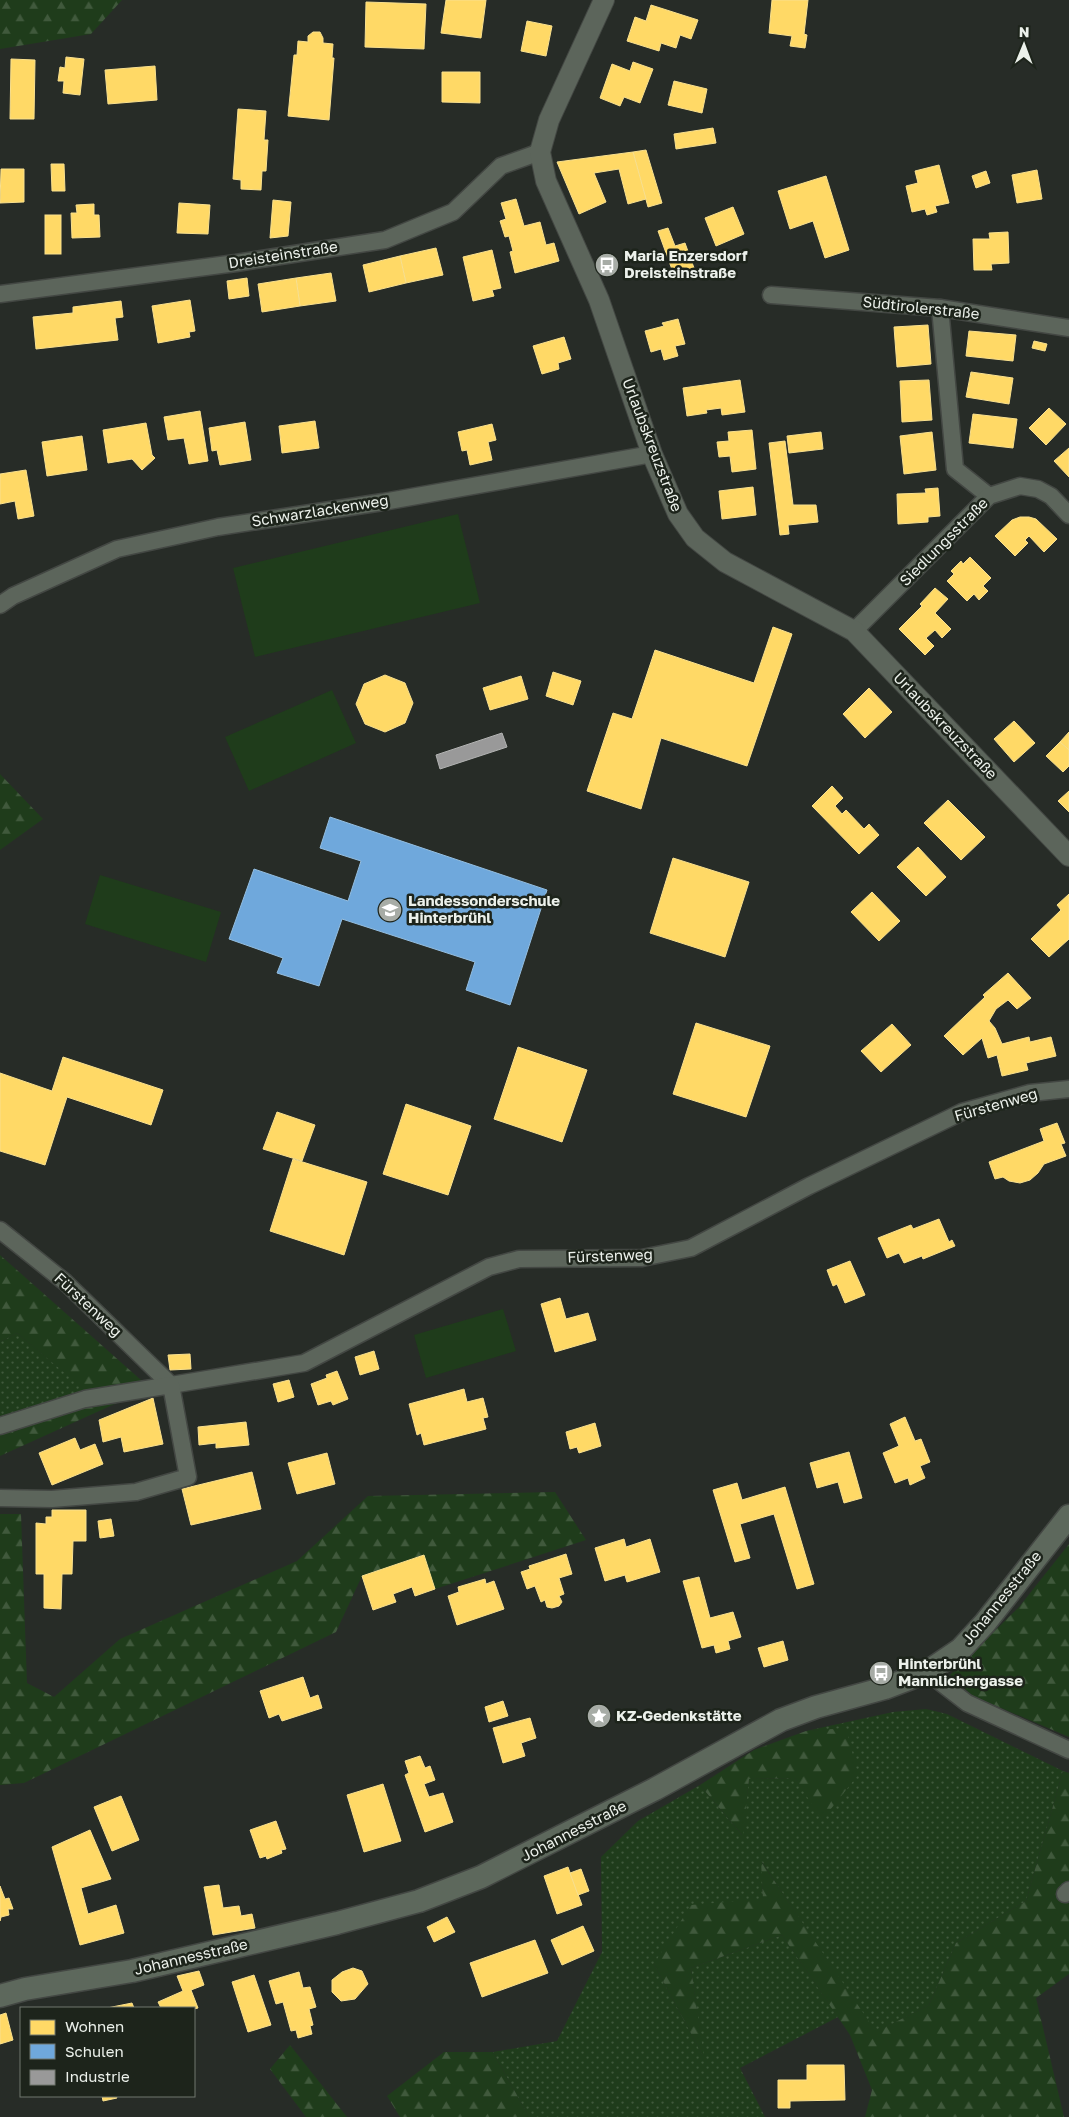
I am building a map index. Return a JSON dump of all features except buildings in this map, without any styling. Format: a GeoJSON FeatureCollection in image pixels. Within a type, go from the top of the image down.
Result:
{"type":"FeatureCollection","features":[{"type":"Feature","properties":{"kind":"main road","name":"Johannesstraße"},"geometry":{"type":"LineString","coordinates":[[0,1996],[25,1989],[132,1971],[336,1923],[419,1901],[481,1877],[655,1789],[781,1720],[816,1707],[885,1688],[927,1672],[961,1649],[985,1623],[1069,1516]]}},
{"type":"Feature","properties":{"kind":"street","name":"Urlaubskreuzstraße"},"geometry":{"type":"LineString","coordinates":[[604,0],[550,120],[540,152],[546,181],[600,300],[652,454],[678,514],[695,538],[725,562],[854,631],[1069,856]]}},
{"type":"Feature","properties":{"kind":"street","name":"Dreisteinstraße"},"geometry":{"type":"LineString","coordinates":[[0,294],[236,263],[385,240],[452,212],[501,166],[540,152]]}},
{"type":"Feature","properties":{"kind":"street","name":"Südtirolerstraße"},"geometry":{"type":"LineString","coordinates":[[772,295],[940,308],[1069,328]]}},
{"type":"Feature","properties":{"kind":"street"},"geometry":{"type":"LineString","coordinates":[[940,308],[955,470],[989,496]]}},
{"type":"Feature","properties":{"kind":"street","name":"Schwarzlackenweg"},"geometry":{"type":"LineString","coordinates":[[0,605],[13,596],[126,547],[218,527],[383,502],[652,454]]}},
{"type":"Feature","properties":{"kind":"street","name":"Siedlungsstraße"},"geometry":{"type":"LineString","coordinates":[[854,631],[989,496],[1020,486],[1038,489],[1051,496],[1069,515]]}},
{"type":"Feature","properties":{"kind":"street","name":"Fürstenweg"},"geometry":{"type":"LineString","coordinates":[[0,1426],[84,1399],[304,1364],[489,1267],[519,1259],[642,1258],[691,1248],[809,1186],[962,1112],[1030,1092],[1069,1089]]}},
{"type":"Feature","properties":{"kind":"street","name":"Fürstenweg"},"geometry":{"type":"LineString","coordinates":[[0,1230],[66,1282],[171,1385]]}},
{"type":"Feature","properties":{"kind":"street"},"geometry":{"type":"LineString","coordinates":[[0,1498],[52,1500],[136,1492],[188,1477],[171,1385]]}},
{"type":"Feature","properties":{"kind":"street"},"geometry":{"type":"LineString","coordinates":[[927,1672],[967,1703],[1069,1750]]}},
{"type":"Feature","properties":{"kind":"green space"},"geometry":{"type":"Polygon","coordinates":[[[0,0],[122,0],[91,34],[0,49],[0,0]]]}},
{"type":"Feature","properties":{"kind":"green space"},"geometry":{"type":"Polygon","coordinates":[[[458,514],[480,603],[255,657],[233,568],[458,514]]]}},
{"type":"Feature","properties":{"kind":"green space"},"geometry":{"type":"Polygon","coordinates":[[[332,690],[356,743],[249,791],[225,737],[332,690]]]}},
{"type":"Feature","properties":{"kind":"green space"},"geometry":{"type":"Polygon","coordinates":[[[0,774],[43,819],[0,850],[0,774]]]}},
{"type":"Feature","properties":{"kind":"green space"},"geometry":{"type":"Polygon","coordinates":[[[100,875],[221,912],[206,962],[85,924],[100,875]]]}},
{"type":"Feature","properties":{"kind":"green space"},"geometry":{"type":"Polygon","coordinates":[[[0,1255],[150,1388],[0,1456],[0,1438],[96,1399],[17,1333],[0,1342],[0,1255]]]}},
{"type":"Feature","properties":{"kind":"green space"},"geometry":{"type":"Polygon","coordinates":[[[503,1309],[516,1351],[426,1378],[414,1335],[503,1309]]]}},
{"type":"Feature","properties":{"kind":"green space"},"geometry":{"type":"Polygon","coordinates":[[[17,1333],[97,1399],[0,1438],[0,1342],[17,1333]]]}},
{"type":"Feature","properties":{"kind":"green space"},"geometry":{"type":"Polygon","coordinates":[[[555,1492],[586,1540],[435,1589],[423,1555],[362,1576],[336,1632],[24,1783],[0,1785],[0,1514],[21,1514],[27,1683],[54,1697],[120,1639],[297,1561],[368,1496],[555,1492]]]}},
{"type":"Feature","properties":{"kind":"green space"},"geometry":{"type":"Polygon","coordinates":[[[1069,1544],[1069,1737],[973,1696],[950,1675],[1019,1607],[1069,1544]]]}},
{"type":"Feature","properties":{"kind":"green space"},"geometry":{"type":"Polygon","coordinates":[[[926,1709],[947,1714],[1063,1771],[1026,1901],[956,1943],[929,2005],[875,2033],[762,1862],[763,1899],[654,1964],[703,2056],[691,1968],[782,1935],[838,2017],[740,2068],[765,2117],[529,2117],[493,2052],[557,2041],[602,1952],[601,1857],[638,1821],[700,1785],[742,1835],[749,1779],[795,1778],[823,1819],[846,1729],[806,1731],[893,1712],[926,1709]]]}},
{"type":"Feature","properties":{"kind":"green space"},"geometry":{"type":"Polygon","coordinates":[[[846,1728],[858,1775],[822,1820],[795,1778],[749,1779],[743,1836],[700,1785],[754,1750],[806,1731],[846,1728]]]}},
{"type":"Feature","properties":{"kind":"green space"},"geometry":{"type":"Polygon","coordinates":[[[1063,1771],[1069,1773],[1069,1974],[1036,1998],[1064,2117],[865,2117],[872,2090],[850,2035],[782,1935],[691,1968],[704,2058],[654,1964],[691,1905],[763,1899],[761,1861],[876,2032],[929,2005],[956,1943],[1026,1901],[1063,1771]]]}},
{"type":"Feature","properties":{"kind":"green space"},"geometry":{"type":"Polygon","coordinates":[[[290,2045],[347,2117],[306,2117],[270,2069],[290,2045]]]}},
{"type":"Feature","properties":{"kind":"green space"},"geometry":{"type":"Polygon","coordinates":[[[444,2052],[493,2052],[529,2117],[400,2117],[387,2096],[444,2052]]]}},
{"type":"Feature","properties":{"kind":"place","name":"Maria Enzersdorf Dreisteinstraße"},"geometry":{"type":"Point","coordinates":[607,265]}},
{"type":"Feature","properties":{"kind":"place","name":"Landessonderschule Hinterbrühl"},"geometry":{"type":"Point","coordinates":[390,910]}},
{"type":"Feature","properties":{"kind":"place","name":"Hinterbrühl Mannlichergasse"},"geometry":{"type":"Point","coordinates":[881,1673]}},
{"type":"Feature","properties":{"kind":"place","name":"KZ-Gedenkstätte"},"geometry":{"type":"Point","coordinates":[599,1716]}}]}
